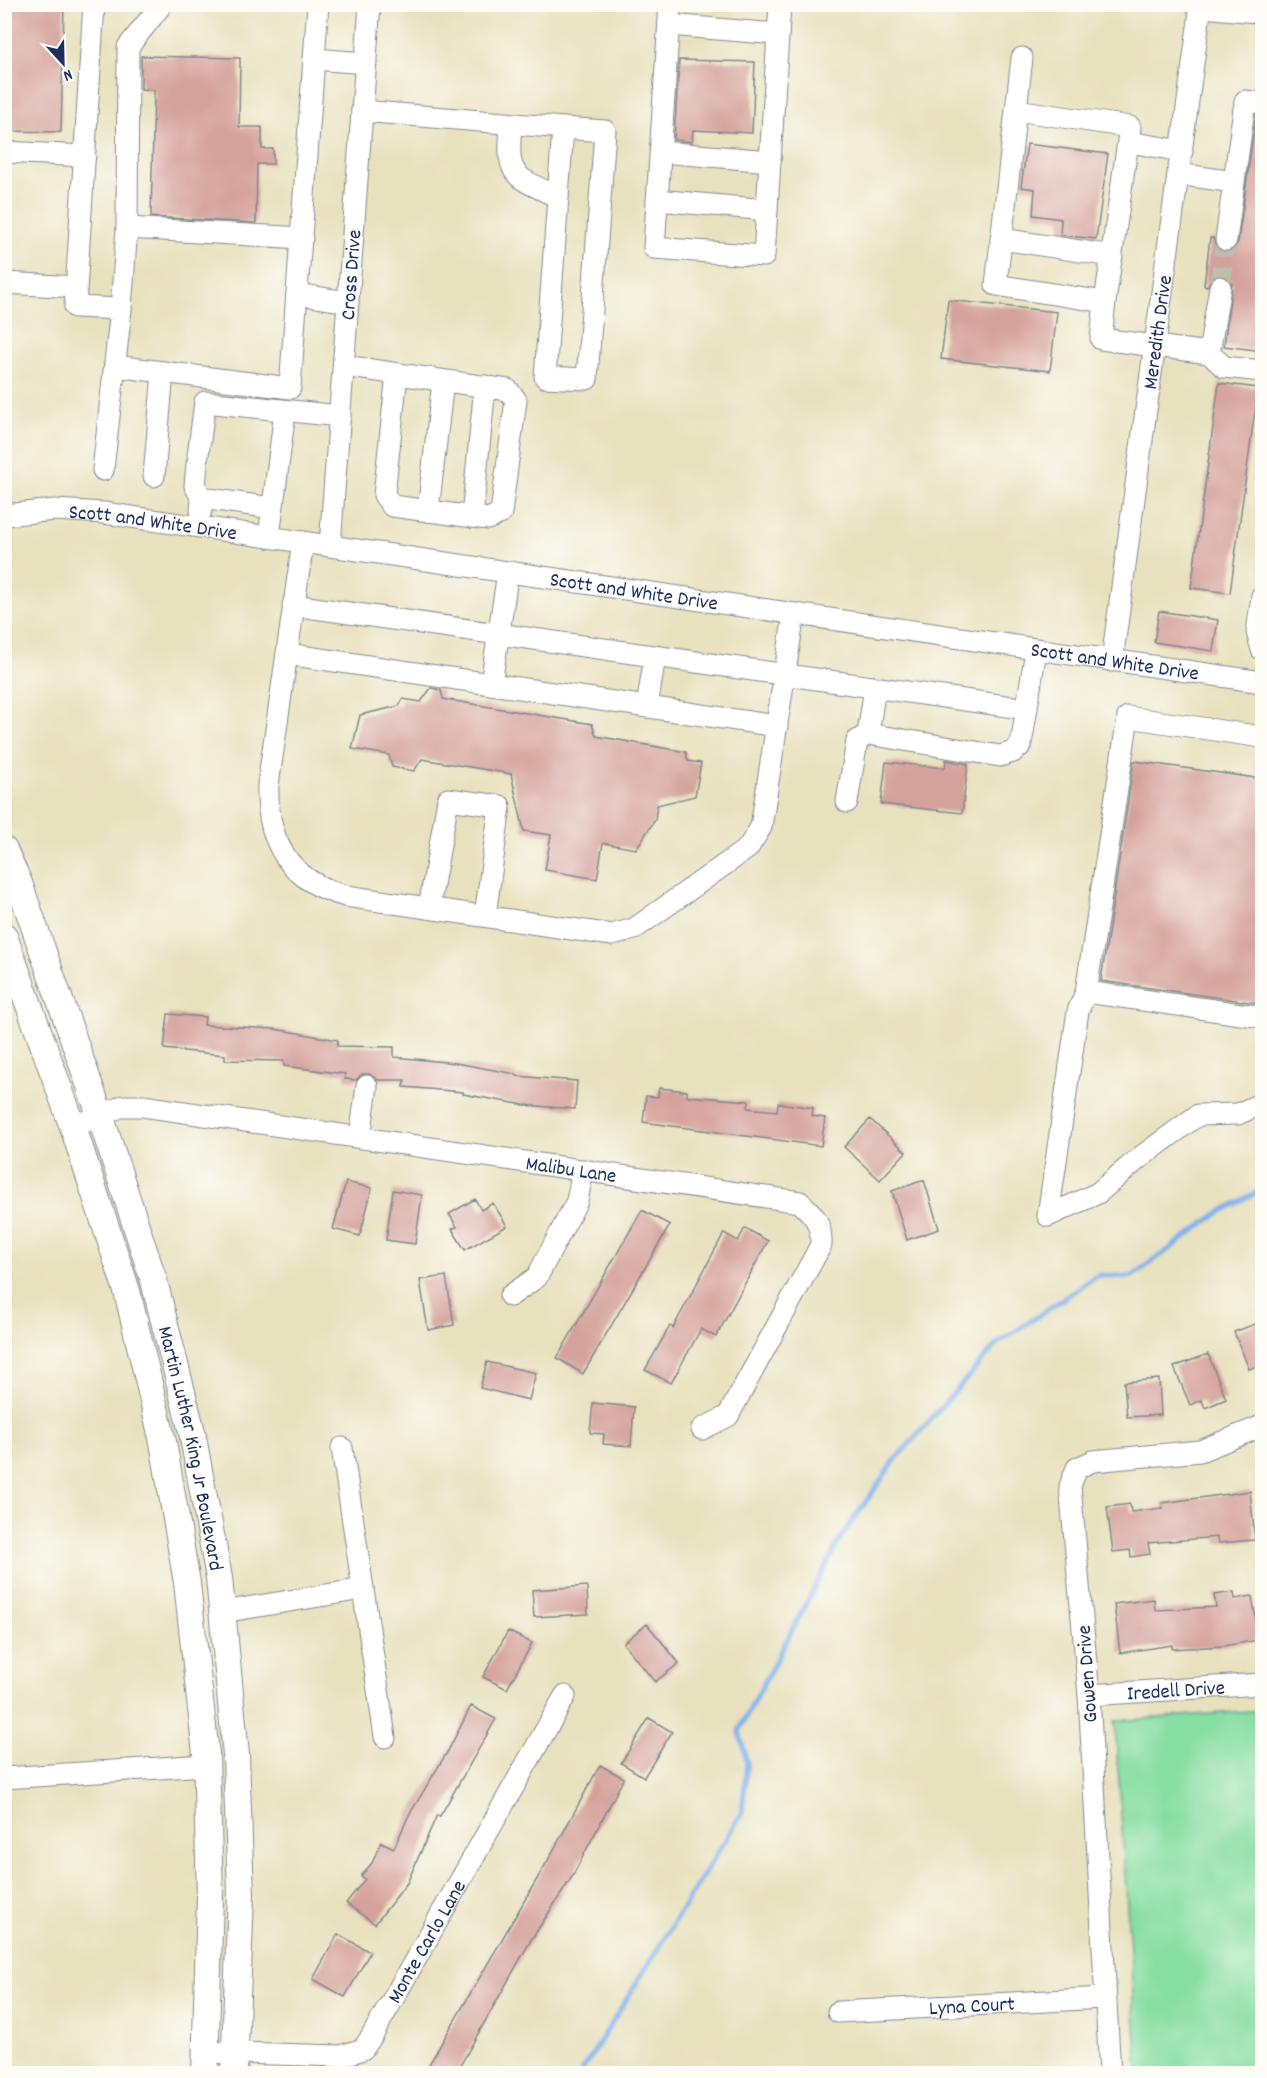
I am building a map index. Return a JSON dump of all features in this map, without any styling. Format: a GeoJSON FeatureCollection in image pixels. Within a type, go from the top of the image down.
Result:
{"type":"FeatureCollection","features":[{"type":"Feature","properties":{"kind":"main road"},"geometry":{"type":"LineString","coordinates":[[1200,5],[1263,10]]}},
{"type":"Feature","properties":{"kind":"main road","name":"Martin Luther King Jr Boulevard"},"geometry":{"type":"LineString","coordinates":[[4,850],[19,883],[100,1115],[154,1281],[189,1420],[219,1578],[236,1763],[241,1895],[235,2063]]}},
{"type":"Feature","properties":{"kind":"main road","name":"Martin Luther King Jr Boulevard"},"geometry":{"type":"LineString","coordinates":[[4,936],[73,1127],[127,1291],[163,1442],[187,1583],[206,1765],[210,1896],[205,2063]]}},
{"type":"Feature","properties":{"kind":"main road"},"geometry":{"type":"LineString","coordinates":[[206,1765],[236,1763]]}},
{"type":"Feature","properties":{"kind":"street"},"geometry":{"type":"LineString","coordinates":[[94,4],[75,307],[121,309]]}},
{"type":"Feature","properties":{"kind":"street"},"geometry":{"type":"LineString","coordinates":[[103,470],[121,309],[127,228],[128,47],[162,4]]}},
{"type":"Feature","properties":{"kind":"street"},"geometry":{"type":"LineString","coordinates":[[115,366],[290,388],[318,4]]}},
{"type":"Feature","properties":{"kind":"street","name":"Cross Drive"},"geometry":{"type":"LineString","coordinates":[[330,546],[370,4]]}},
{"type":"Feature","properties":{"kind":"street"},"geometry":{"type":"LineString","coordinates":[[778,34],[669,15],[654,248],[764,256],[780,4]]}},
{"type":"Feature","properties":{"kind":"street","name":"Meredith Drive"},"geometry":{"type":"LineString","coordinates":[[1112,661],[1200,5]]}},
{"type":"Feature","properties":{"kind":"street"},"geometry":{"type":"LineString","coordinates":[[1022,58],[996,285],[1105,302]]}},
{"type":"Feature","properties":{"kind":"street"},"geometry":{"type":"LineString","coordinates":[[314,59],[366,63]]}},
{"type":"Feature","properties":{"kind":"street"},"geometry":{"type":"LineString","coordinates":[[1226,240],[1245,101],[1263,103]]}},
{"type":"Feature","properties":{"kind":"street"},"geometry":{"type":"LineString","coordinates":[[1016,110],[1130,127],[1101,339],[1209,353],[1224,367],[1263,371]]}},
{"type":"Feature","properties":{"kind":"street"},"geometry":{"type":"LineString","coordinates":[[362,111],[605,131],[587,379],[545,377],[563,128]]}},
{"type":"Feature","properties":{"kind":"street"},"geometry":{"type":"LineString","coordinates":[[511,124],[508,160],[514,173],[524,181],[558,197]]}},
{"type":"Feature","properties":{"kind":"street"},"geometry":{"type":"LineString","coordinates":[[1129,142],[1182,151]]}},
{"type":"Feature","properties":{"kind":"street"},"geometry":{"type":"LineString","coordinates":[[4,152],[85,156]]}},
{"type":"Feature","properties":{"kind":"street"},"geometry":{"type":"LineString","coordinates":[[661,152],[770,161]]}},
{"type":"Feature","properties":{"kind":"street"},"geometry":{"type":"LineString","coordinates":[[1178,174],[1234,182]]}},
{"type":"Feature","properties":{"kind":"street"},"geometry":{"type":"LineString","coordinates":[[657,200],[767,210]]}},
{"type":"Feature","properties":{"kind":"street"},"geometry":{"type":"LineString","coordinates":[[127,228],[302,238]]}},
{"type":"Feature","properties":{"kind":"street"},"geometry":{"type":"LineString","coordinates":[[1001,239],[1112,256]]}},
{"type":"Feature","properties":{"kind":"street"},"geometry":{"type":"LineString","coordinates":[[4,283],[76,287]]}},
{"type":"Feature","properties":{"kind":"street"},"geometry":{"type":"LineString","coordinates":[[1209,353],[1220,287]]}},
{"type":"Feature","properties":{"kind":"street"},"geometry":{"type":"LineString","coordinates":[[297,294],[348,302]]}},
{"type":"Feature","properties":{"kind":"street"},"geometry":{"type":"LineString","coordinates":[[344,366],[508,390],[516,400],[501,513],[488,519],[392,506],[384,495],[397,374]]}},
{"type":"Feature","properties":{"kind":"street"},"geometry":{"type":"LineString","coordinates":[[154,476],[163,372]]}},
{"type":"Feature","properties":{"kind":"street"},"geometry":{"type":"LineString","coordinates":[[428,511],[443,381]]}},
{"type":"Feature","properties":{"kind":"street"},"geometry":{"type":"LineString","coordinates":[[472,517],[485,386]]}},
{"type":"Feature","properties":{"kind":"street"},"geometry":{"type":"LineString","coordinates":[[199,527],[202,498],[195,486],[206,402],[340,416]]}},
{"type":"Feature","properties":{"kind":"street"},"geometry":{"type":"LineString","coordinates":[[269,537],[285,411]]}},
{"type":"Feature","properties":{"kind":"street"},"geometry":{"type":"LineString","coordinates":[[202,498],[272,508]]}},
{"type":"Feature","properties":{"kind":"street"},"geometry":{"type":"LineString","coordinates":[[236,532],[240,504]]}},
{"type":"Feature","properties":{"kind":"street","name":"Scott and White Drive"},"geometry":{"type":"LineString","coordinates":[[4,515],[55,510],[199,527],[1263,682]]}},
{"type":"Feature","properties":{"kind":"street"},"geometry":{"type":"LineString","coordinates":[[303,542],[267,785],[269,818],[282,851],[295,870],[310,882],[328,891],[612,935],[634,929],[747,848],[756,837],[761,827],[794,614]]}},
{"type":"Feature","properties":{"kind":"street"},"geometry":{"type":"LineString","coordinates":[[491,684],[508,572]]}},
{"type":"Feature","properties":{"kind":"street"},"geometry":{"type":"LineString","coordinates":[[1263,596],[1257,632],[1263,650]]}},
{"type":"Feature","properties":{"kind":"street"},"geometry":{"type":"LineString","coordinates":[[293,605],[1027,709]]}},
{"type":"Feature","properties":{"kind":"street"},"geometry":{"type":"LineString","coordinates":[[847,802],[857,741],[868,734],[1000,756],[1013,752],[1021,745],[1036,650]]}},
{"type":"Feature","properties":{"kind":"street"},"geometry":{"type":"LineString","coordinates":[[286,654],[777,726]]}},
{"type":"Feature","properties":{"kind":"street"},"geometry":{"type":"LineString","coordinates":[[647,707],[655,656]]}},
{"type":"Feature","properties":{"kind":"street"},"geometry":{"type":"LineString","coordinates":[[868,734],[875,687]]}},
{"type":"Feature","properties":{"kind":"street"},"geometry":{"type":"LineString","coordinates":[[1263,737],[1128,717],[1086,992],[1078,1011],[1048,1216],[1098,1193],[1138,1158],[1198,1115],[1238,1114],[1263,1104]]}},
{"type":"Feature","properties":{"kind":"street"},"geometry":{"type":"LineString","coordinates":[[429,908],[448,799],[500,806],[485,916]]}},
{"type":"Feature","properties":{"kind":"street"},"geometry":{"type":"LineString","coordinates":[[1086,992],[1263,1017]]}},
{"type":"Feature","properties":{"kind":"street"},"geometry":{"type":"LineString","coordinates":[[360,1138],[367,1086]]}},
{"type":"Feature","properties":{"kind":"street","name":"Malibu Lane"},"geometry":{"type":"LineString","coordinates":[[73,1127],[123,1106],[142,1106],[800,1202],[816,1216],[822,1231],[821,1245],[728,1416],[702,1429]]}},
{"type":"Feature","properties":{"kind":"street"},"geometry":{"type":"LineString","coordinates":[[510,1296],[537,1277],[577,1201],[583,1170]]}},
{"type":"Feature","properties":{"kind":"street","name":"Gowen Drive"},"geometry":{"type":"LineString","coordinates":[[1110,2073],[1104,1998],[1089,1695],[1070,1486],[1077,1468],[1093,1461],[1200,1451],[1263,1426]]}},
{"type":"Feature","properties":{"kind":"street"},"geometry":{"type":"LineString","coordinates":[[342,1448],[385,1737]]}},
{"type":"Feature","properties":{"kind":"street"},"geometry":{"type":"LineString","coordinates":[[222,1612],[363,1589]]}},
{"type":"Feature","properties":{"kind":"street","name":"Iredell Drive"},"geometry":{"type":"LineString","coordinates":[[1089,1695],[1263,1684]]}},
{"type":"Feature","properties":{"kind":"street","name":"Monte Carlo Lane"},"geometry":{"type":"LineString","coordinates":[[205,2063],[341,2056],[363,2049],[565,1696]]}},
{"type":"Feature","properties":{"kind":"street"},"geometry":{"type":"LineString","coordinates":[[4,1778],[206,1765]]}},
{"type":"Feature","properties":{"kind":"street","name":"Lyna Court"},"geometry":{"type":"LineString","coordinates":[[838,2012],[1104,1998]]}},
{"type":"Feature","properties":{"kind":"green space"},"geometry":{"type":"Polygon","coordinates":[[[1262,1710],[1262,2073],[1138,2073],[1115,1721],[1262,1710]]]}},
{"type":"Feature","properties":{"kind":"building"},"geometry":{"type":"Polygon","coordinates":[[[4,4],[64,4],[61,132],[4,131],[4,4]]]}},
{"type":"Feature","properties":{"kind":"building"},"geometry":{"type":"Polygon","coordinates":[[[141,56],[240,58],[239,127],[262,127],[262,149],[273,149],[273,164],[257,164],[256,223],[151,217],[154,90],[141,89],[141,56]]]}},
{"type":"Feature","properties":{"kind":"building"},"geometry":{"type":"Polygon","coordinates":[[[679,60],[755,62],[752,133],[693,130],[692,142],[674,140],[679,60]]]}},
{"type":"Feature","properties":{"kind":"building"},"geometry":{"type":"Polygon","coordinates":[[[1256,115],[1263,115],[1263,351],[1224,346],[1232,283],[1222,274],[1215,275],[1207,286],[1204,285],[1210,238],[1213,238],[1218,250],[1224,252],[1231,252],[1238,242],[1256,115]]]}},
{"type":"Feature","properties":{"kind":"building"},"geometry":{"type":"Polygon","coordinates":[[[1027,144],[1108,154],[1096,239],[1060,235],[1061,219],[1033,215],[1035,189],[1021,187],[1027,144]]]}},
{"type":"Feature","properties":{"kind":"building"},"geometry":{"type":"Polygon","coordinates":[[[948,300],[1057,312],[1050,371],[941,359],[948,300]]]}},
{"type":"Feature","properties":{"kind":"building"},"geometry":{"type":"Polygon","coordinates":[[[1219,383],[1258,388],[1230,593],[1191,588],[1219,383]]]}},
{"type":"Feature","properties":{"kind":"building"},"geometry":{"type":"Polygon","coordinates":[[[1159,611],[1218,620],[1213,651],[1154,642],[1159,611]]]}},
{"type":"Feature","properties":{"kind":"building"},"geometry":{"type":"Polygon","coordinates":[[[431,688],[441,690],[443,699],[592,724],[596,736],[686,752],[688,761],[701,763],[695,796],[657,805],[655,820],[636,849],[603,843],[597,879],[545,870],[551,835],[524,831],[511,774],[422,759],[414,771],[392,767],[389,755],[352,749],[360,715],[399,706],[403,699],[421,702],[431,688]]]}},
{"type":"Feature","properties":{"kind":"building"},"geometry":{"type":"Polygon","coordinates":[[[946,760],[968,764],[962,813],[881,804],[886,762],[945,768],[946,760]]]}},
{"type":"Feature","properties":{"kind":"building"},"geometry":{"type":"Polygon","coordinates":[[[1134,761],[1263,779],[1263,1004],[1101,981],[1134,761]]]}},
{"type":"Feature","properties":{"kind":"building"},"geometry":{"type":"Polygon","coordinates":[[[168,1014],[205,1017],[204,1025],[275,1029],[338,1040],[337,1046],[394,1047],[394,1057],[456,1063],[516,1074],[516,1076],[577,1081],[575,1109],[524,1105],[463,1094],[463,1092],[404,1087],[405,1080],[378,1080],[369,1074],[362,1074],[356,1080],[345,1079],[345,1074],[284,1066],[284,1061],[225,1060],[225,1055],[164,1049],[168,1014]]]}},
{"type":"Feature","properties":{"kind":"building"},"geometry":{"type":"Polygon","coordinates":[[[659,1088],[687,1091],[687,1096],[749,1101],[748,1108],[777,1111],[778,1103],[813,1108],[812,1116],[825,1118],[821,1146],[643,1122],[646,1096],[658,1097],[659,1088]]]}},
{"type":"Feature","properties":{"kind":"building"},"geometry":{"type":"Polygon","coordinates":[[[870,1119],[906,1152],[880,1180],[844,1147],[870,1119]]]}},
{"type":"Feature","properties":{"kind":"building"},"geometry":{"type":"Polygon","coordinates":[[[924,1180],[939,1229],[907,1240],[892,1191],[924,1180]]]}},
{"type":"Feature","properties":{"kind":"building"},"geometry":{"type":"Polygon","coordinates":[[[346,1182],[372,1188],[360,1236],[333,1229],[346,1182]]]}},
{"type":"Feature","properties":{"kind":"building"},"geometry":{"type":"Polygon","coordinates":[[[393,1190],[422,1195],[415,1244],[386,1240],[393,1190]]]}},
{"type":"Feature","properties":{"kind":"building"},"geometry":{"type":"Polygon","coordinates":[[[475,1199],[481,1210],[493,1203],[507,1226],[465,1250],[452,1229],[457,1227],[449,1214],[475,1199]]]}},
{"type":"Feature","properties":{"kind":"building"},"geometry":{"type":"Polygon","coordinates":[[[642,1210],[670,1225],[583,1374],[557,1358],[642,1210]]]}},
{"type":"Feature","properties":{"kind":"building"},"geometry":{"type":"Polygon","coordinates":[[[745,1228],[768,1241],[716,1337],[701,1329],[671,1383],[645,1370],[670,1326],[673,1328],[724,1233],[738,1241],[745,1228]]]}},
{"type":"Feature","properties":{"kind":"building"},"geometry":{"type":"Polygon","coordinates":[[[446,1276],[454,1325],[428,1330],[420,1280],[446,1276]]]}},
{"type":"Feature","properties":{"kind":"building"},"geometry":{"type":"Polygon","coordinates":[[[1263,1321],[1263,1364],[1249,1369],[1234,1332],[1263,1321]]]}},
{"type":"Feature","properties":{"kind":"building"},"geometry":{"type":"Polygon","coordinates":[[[1208,1354],[1226,1399],[1205,1408],[1202,1400],[1190,1405],[1174,1367],[1208,1354]]]}},
{"type":"Feature","properties":{"kind":"building"},"geometry":{"type":"Polygon","coordinates":[[[487,1362],[536,1373],[529,1400],[480,1388],[487,1362]]]}},
{"type":"Feature","properties":{"kind":"building"},"geometry":{"type":"Polygon","coordinates":[[[1159,1379],[1161,1415],[1127,1417],[1124,1382],[1159,1379]]]}},
{"type":"Feature","properties":{"kind":"building"},"geometry":{"type":"Polygon","coordinates":[[[593,1403],[634,1407],[631,1446],[603,1444],[604,1434],[590,1433],[593,1403]]]}},
{"type":"Feature","properties":{"kind":"building"},"geometry":{"type":"Polygon","coordinates":[[[1250,1491],[1255,1540],[1218,1543],[1217,1537],[1148,1543],[1150,1554],[1131,1557],[1130,1550],[1113,1552],[1107,1507],[1130,1504],[1131,1512],[1163,1508],[1162,1503],[1250,1491]]]}},
{"type":"Feature","properties":{"kind":"building"},"geometry":{"type":"Polygon","coordinates":[[[587,1586],[588,1614],[534,1617],[532,1590],[587,1586]]]}},
{"type":"Feature","properties":{"kind":"building"},"geometry":{"type":"Polygon","coordinates":[[[1234,1592],[1235,1599],[1252,1596],[1259,1640],[1223,1646],[1172,1649],[1172,1645],[1120,1653],[1114,1604],[1154,1599],[1155,1610],[1216,1607],[1214,1595],[1234,1592]]]}},
{"type":"Feature","properties":{"kind":"building"},"geometry":{"type":"Polygon","coordinates":[[[647,1624],[679,1663],[655,1682],[623,1643],[647,1624]]]}},
{"type":"Feature","properties":{"kind":"building"},"geometry":{"type":"Polygon","coordinates":[[[508,1631],[532,1643],[507,1689],[483,1677],[508,1631]]]}},
{"type":"Feature","properties":{"kind":"building"},"geometry":{"type":"Polygon","coordinates":[[[471,1706],[496,1719],[440,1816],[437,1815],[407,1883],[375,1924],[346,1903],[365,1879],[361,1876],[372,1863],[381,1842],[394,1848],[409,1815],[448,1751],[471,1706]]]}},
{"type":"Feature","properties":{"kind":"building"},"geometry":{"type":"Polygon","coordinates":[[[649,1718],[672,1732],[644,1777],[621,1763],[649,1718]]]}},
{"type":"Feature","properties":{"kind":"building"},"geometry":{"type":"Polygon","coordinates":[[[600,1765],[624,1778],[572,1877],[531,1940],[456,2073],[424,2073],[547,1862],[600,1765]]]}},
{"type":"Feature","properties":{"kind":"building"},"geometry":{"type":"Polygon","coordinates":[[[338,1934],[370,1952],[345,1997],[313,1979],[338,1934]]]}},
{"type":"Feature","properties":{"kind":"waterway"},"geometry":{"type":"LineString","coordinates":[[580,2074],[742,1813],[747,1762],[739,1730],[842,1536],[895,1460],[997,1344],[1098,1275],[1131,1277],[1217,1214],[1262,1189]]}},
{"type":"Feature","properties":{"kind":"tunnel"},"geometry":{"type":"LineString","coordinates":[[1220,287],[1226,240]]}}]}
